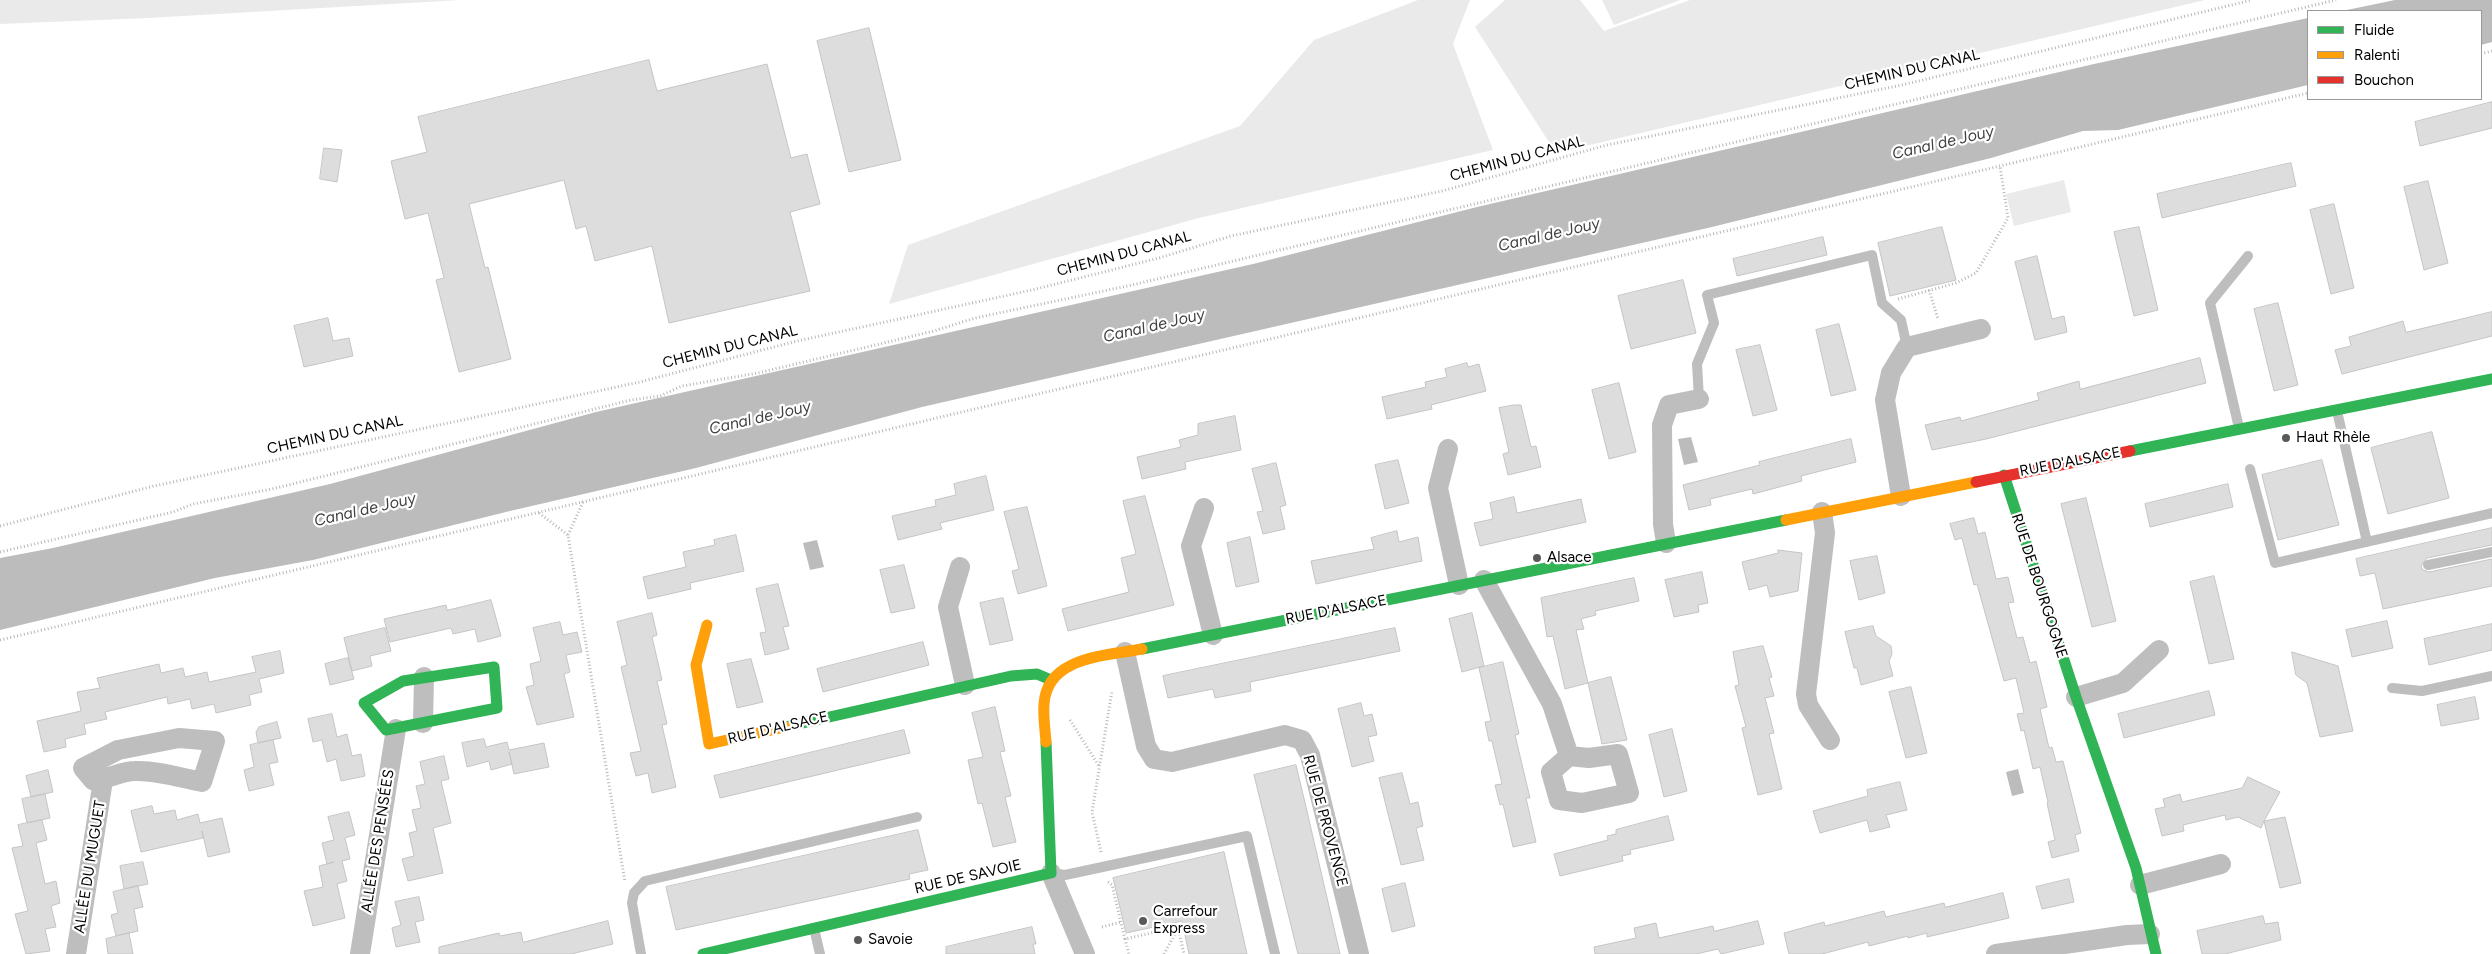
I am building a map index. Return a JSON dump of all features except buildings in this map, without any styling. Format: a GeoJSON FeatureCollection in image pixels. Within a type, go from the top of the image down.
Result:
{"type":"FeatureCollection","features":[{"type":"Feature","properties":{"kind":"street"},"geometry":{"type":"LineString","coordinates":[[1901,496],[1885,400],[1891,373],[1907,347],[1980,329]]}},
{"type":"Feature","properties":{"kind":"street","name":"RUE D'ALSACE"},"geometry":{"type":"LineString","coordinates":[[707,626],[696,664],[709,744],[965,685],[1025,674],[1036,674],[1051,680],[1058,671],[1076,662],[1126,660],[1213,635],[2004,475],[2492,379]]}},
{"type":"Feature","properties":{"kind":"street"},"geometry":{"type":"LineString","coordinates":[[1666,543],[1663,524],[1662,425],[1669,406],[1698,399]]}},
{"type":"Feature","properties":{"kind":"street"},"geometry":{"type":"LineString","coordinates":[[1448,449],[1438,488],[1459,585]]}},
{"type":"Feature","properties":{"kind":"street","name":"RUE DE BOURGOGNE"},"geometry":{"type":"LineString","coordinates":[[2004,475],[2076,697],[2140,885],[2156,954]]}},
{"type":"Feature","properties":{"kind":"street"},"geometry":{"type":"LineString","coordinates":[[1204,508],[1191,546],[1213,635]]}},
{"type":"Feature","properties":{"kind":"street"},"geometry":{"type":"LineString","coordinates":[[1822,512],[1825,524],[1823,552],[1806,694],[1808,705],[1830,740]]}},
{"type":"Feature","properties":{"kind":"street"},"geometry":{"type":"LineString","coordinates":[[960,568],[948,607],[965,685]]}},
{"type":"Feature","properties":{"kind":"street"},"geometry":{"type":"LineString","coordinates":[[1484,580],[1552,704],[1569,756]]}},
{"type":"Feature","properties":{"kind":"street"},"geometry":{"type":"LineString","coordinates":[[2076,697],[2123,684],[2159,650]]}},
{"type":"Feature","properties":{"kind":"street","name":"RUE DE PROVENCE"},"geometry":{"type":"LineString","coordinates":[[1126,660],[1146,746],[1154,759],[1172,762],[1286,736],[1302,740],[1310,756],[1359,954]]}},
{"type":"Feature","properties":{"kind":"street"},"geometry":{"type":"LineString","coordinates":[[494,666],[497,708],[386,730],[364,703],[403,681],[424,677],[494,666]]}},
{"type":"Feature","properties":{"kind":"street"},"geometry":{"type":"LineString","coordinates":[[423,723],[424,677]]}},
{"type":"Feature","properties":{"kind":"street"},"geometry":{"type":"LineString","coordinates":[[1051,680],[1044,703],[1051,873],[1085,954]]}},
{"type":"Feature","properties":{"kind":"street","name":"ALLÉE DES PENSÉES"},"geometry":{"type":"LineString","coordinates":[[360,954],[396,728]]}},
{"type":"Feature","properties":{"kind":"street","name":"ALLÉE DU MUGUET"},"geometry":{"type":"LineString","coordinates":[[179,738],[215,741],[202,782],[136,771],[102,780],[93,780],[83,768],[118,750],[179,738]]}},
{"type":"Feature","properties":{"kind":"street","name":"ALLÉE DU MUGUET"},"geometry":{"type":"LineString","coordinates":[[76,954],[102,780]]}},
{"type":"Feature","properties":{"kind":"street"},"geometry":{"type":"LineString","coordinates":[[2140,885],[2221,864]]}},
{"type":"Feature","properties":{"kind":"street","name":"RUE DE SAVOIE"},"geometry":{"type":"LineString","coordinates":[[703,954],[1051,873]]}},
{"type":"Feature","properties":{"kind":"street"},"geometry":{"type":"LineString","coordinates":[[1996,954],[2127,935],[2150,934]]}},
{"type":"Feature","properties":{"kind":"lane"},"geometry":{"type":"LineString","coordinates":[[1698,399],[1697,364],[1714,323],[1707,295],[1872,255],[1882,303],[1901,320],[1907,347]]}},
{"type":"Feature","properties":{"kind":"lane"},"geometry":{"type":"LineString","coordinates":[[2239,428],[2210,303],[2248,256]]}},
{"type":"Feature","properties":{"kind":"lane"},"geometry":{"type":"LineString","coordinates":[[2336,409],[2367,542]]}},
{"type":"Feature","properties":{"kind":"lane"},"geometry":{"type":"LineString","coordinates":[[2250,469],[2274,563],[2492,513]]}},
{"type":"Feature","properties":{"kind":"lane"},"geometry":{"type":"LineString","coordinates":[[2428,565],[2492,552]]}},
{"type":"Feature","properties":{"kind":"lane"},"geometry":{"type":"LineString","coordinates":[[2392,688],[2422,691],[2492,676]]}},
{"type":"Feature","properties":{"kind":"lane"},"geometry":{"type":"LineString","coordinates":[[641,954],[632,903],[634,893],[645,881],[654,877],[917,816]]}},
{"type":"Feature","properties":{"kind":"lane"},"geometry":{"type":"LineString","coordinates":[[1051,873],[1073,873],[1247,836],[1274,954]]}},
{"type":"Feature","properties":{"kind":"lane"},"geometry":{"type":"LineString","coordinates":[[814,928],[820,954]]}},
{"type":"Feature","properties":{"kind":"path","name":"CHEMIN DU CANAL"},"geometry":{"type":"LineString","coordinates":[[0,526],[154,486],[640,382],[793,342],[1032,290],[1159,258],[1231,236],[1442,191],[1607,146],[1902,85],[2252,0]]}},
{"type":"Feature","properties":{"kind":"path"},"geometry":{"type":"LineString","coordinates":[[0,552],[164,514],[193,504],[272,489],[632,400],[660,396],[682,386],[758,373],[934,331],[975,318],[1132,285],[2336,0]]}},
{"type":"Feature","properties":{"kind":"path"},"geometry":{"type":"LineString","coordinates":[[0,640],[2307,93]]}},
{"type":"Feature","properties":{"kind":"path"},"geometry":{"type":"LineString","coordinates":[[1882,303],[1956,283],[1976,273],[2005,227],[2008,218],[2000,166]]}},
{"type":"Feature","properties":{"kind":"path"},"geometry":{"type":"LineString","coordinates":[[1929,290],[1944,338]]}},
{"type":"Feature","properties":{"kind":"path"},"geometry":{"type":"LineString","coordinates":[[583,502],[568,535],[625,886],[634,893]]}},
{"type":"Feature","properties":{"kind":"path"},"geometry":{"type":"LineString","coordinates":[[539,513],[568,535]]}},
{"type":"Feature","properties":{"kind":"path"},"geometry":{"type":"LineString","coordinates":[[1103,859],[1092,812],[1112,691],[1112,672],[1126,660]]}},
{"type":"Feature","properties":{"kind":"path"},"geometry":{"type":"LineString","coordinates":[[1069,719],[1099,766]]}},
{"type":"Feature","properties":{"kind":"path"},"geometry":{"type":"LineString","coordinates":[[1107,876],[1108,882],[1112,885],[1129,954]]}},
{"type":"Feature","properties":{"kind":"path"},"geometry":{"type":"LineString","coordinates":[[1102,927],[1121,922]]}},
{"type":"Feature","properties":{"kind":"path"},"geometry":{"type":"LineString","coordinates":[[1125,939],[1178,927]]}},
{"type":"Feature","properties":{"kind":"path"},"geometry":{"type":"LineString","coordinates":[[1164,954],[1178,927]]}},
{"type":"Feature","properties":{"kind":"path"},"geometry":{"type":"LineString","coordinates":[[1178,927],[1184,954]]}},
{"type":"Feature","properties":{"kind":"shaded area"},"geometry":{"type":"Polygon","coordinates":[[[0,0],[460,0],[148,18],[0,24],[0,0]]]}},
{"type":"Feature","properties":{"kind":"shaded area"},"geometry":{"type":"Polygon","coordinates":[[[1418,0],[1470,0],[1453,44],[1493,150],[1199,218],[889,304],[908,245],[1240,126],[1314,40],[1418,0]]]}},
{"type":"Feature","properties":{"kind":"shaded area"},"geometry":{"type":"Polygon","coordinates":[[[1505,0],[1580,0],[1604,31],[1690,0],[2205,0],[1556,153],[1475,27],[1505,0]]]}},
{"type":"Feature","properties":{"kind":"shaded area"},"geometry":{"type":"Polygon","coordinates":[[[1602,0],[1680,0],[1614,25],[1602,0]]]}},
{"type":"Feature","properties":{"kind":"shaded area"},"geometry":{"type":"Polygon","coordinates":[[[2064,180],[2071,212],[2014,226],[2006,194],[2064,180]]]}},
{"type":"Feature","properties":{"kind":"water"},"geometry":{"type":"Polygon","coordinates":[[[2395,0],[2492,0],[2492,42],[2482,45],[2482,10],[2347,10],[2395,0]]]}},
{"type":"Feature","properties":{"kind":"water","name":"Canal de Jouy"},"geometry":{"type":"Polygon","coordinates":[[[2307,18],[2307,85],[2118,130],[2083,131],[1991,158],[1712,227],[922,407],[696,468],[510,511],[313,560],[215,578],[0,630],[0,558],[53,548],[330,484],[596,412],[1253,264],[1477,207],[2094,64],[2307,18]]]}},
{"type":"Feature","properties":{"kind":"water"},"geometry":{"type":"Polygon","coordinates":[[[1691,437],[1698,462],[1684,465],[1678,439],[1691,437]]]}},
{"type":"Feature","properties":{"kind":"water"},"geometry":{"type":"Polygon","coordinates":[[[817,540],[824,567],[810,570],[803,543],[817,540]]]}},
{"type":"Feature","properties":{"kind":"water"},"geometry":{"type":"Polygon","coordinates":[[[2018,769],[2024,793],[2012,796],[2006,772],[2018,769]]]}},
{"type":"Feature","properties":{"kind":"traffic: fast"},"geometry":{"type":"LineString","coordinates":[[2130,451],[2492,379]]}},
{"type":"Feature","properties":{"kind":"traffic: fast"},"geometry":{"type":"LineString","coordinates":[[2004,475],[2076,697],[2136,868],[2156,954]]}},
{"type":"Feature","properties":{"kind":"traffic: fast"},"geometry":{"type":"LineString","coordinates":[[1142,649],[1786,520]]}},
{"type":"Feature","properties":{"kind":"traffic: fast"},"geometry":{"type":"LineString","coordinates":[[494,667],[497,708],[386,730],[364,703],[403,681],[494,667]]}},
{"type":"Feature","properties":{"kind":"traffic: fast"},"geometry":{"type":"LineString","coordinates":[[785,727],[1011,676],[1037,674],[1051,680]]}},
{"type":"Feature","properties":{"kind":"traffic: fast"},"geometry":{"type":"LineString","coordinates":[[703,954],[1051,873],[1046,742]]}},
{"type":"Feature","properties":{"kind":"traffic: slow"},"geometry":{"type":"LineString","coordinates":[[1786,520],[1976,482]]}},
{"type":"Feature","properties":{"kind":"traffic: slow"},"geometry":{"type":"LineString","coordinates":[[707,625],[696,665],[709,744],[785,727]]}},
{"type":"Feature","properties":{"kind":"traffic: slow"},"geometry":{"type":"LineString","coordinates":[[1046,742],[1044,704],[1048,688],[1056,676],[1067,667],[1081,661],[1142,649]]}},
{"type":"Feature","properties":{"kind":"traffic: jam"},"geometry":{"type":"LineString","coordinates":[[1976,482],[2130,451]]}},
{"type":"Feature","properties":{"kind":"place","name":"Haut Rhèle"},"geometry":{"type":"Point","coordinates":[2286,438]}},
{"type":"Feature","properties":{"kind":"place","name":"Alsace"},"geometry":{"type":"Point","coordinates":[1537,558]}},
{"type":"Feature","properties":{"kind":"place","name":"Carrefour Express"},"geometry":{"type":"Point","coordinates":[1143,921]}},
{"type":"Feature","properties":{"kind":"place","name":"Savoie"},"geometry":{"type":"Point","coordinates":[858,940]}}]}
